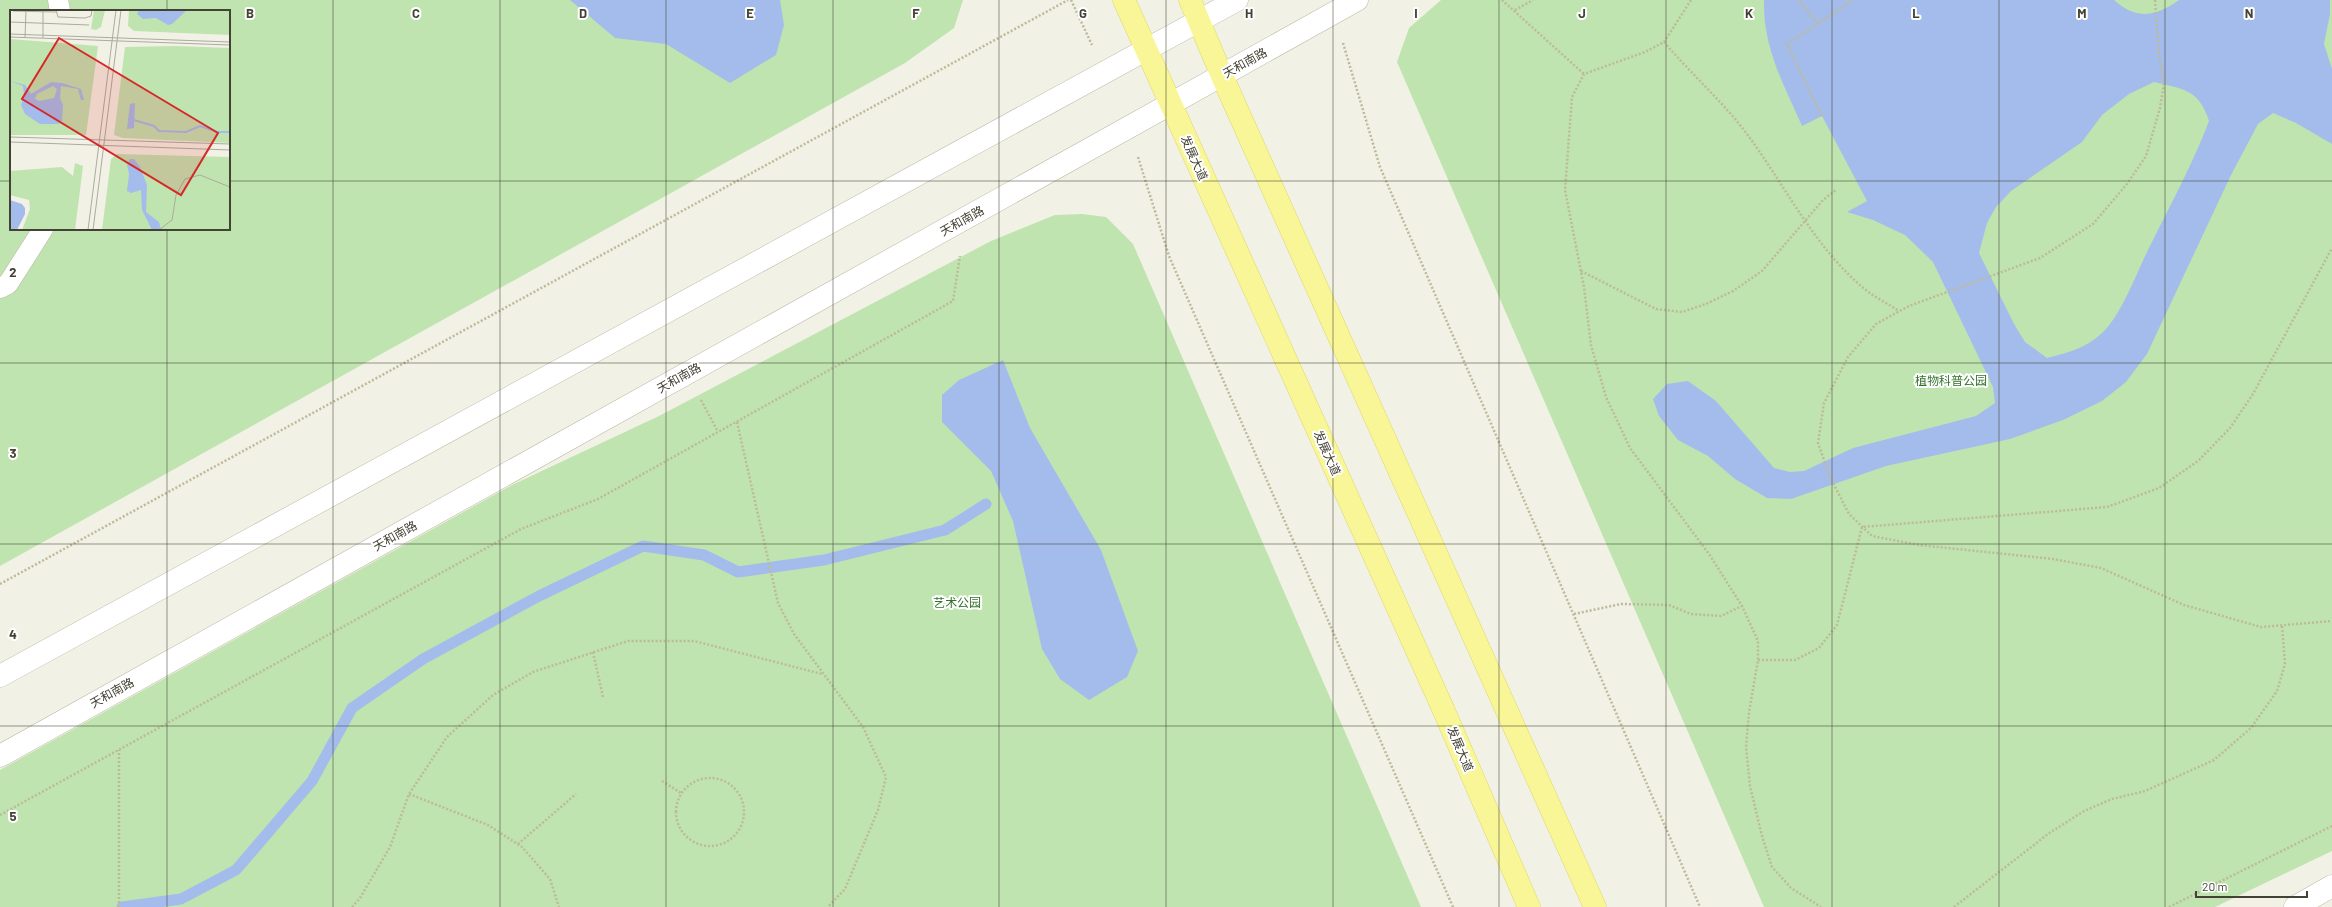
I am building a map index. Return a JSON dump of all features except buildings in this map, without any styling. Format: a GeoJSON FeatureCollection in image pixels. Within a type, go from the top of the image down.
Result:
{"type":"FeatureCollection","features":[{"type":"Feature","properties":{"kind":"main road","name":"发展大道"},"geometry":{"type":"LineString","coordinates":[[1124,0],[1145,50],[1444,711],[1529,907]]}},
{"type":"Feature","properties":{"kind":"main road"},"geometry":{"type":"LineString","coordinates":[[1190,0],[1222,76],[1595,907]]}},
{"type":"Feature","properties":{"kind":"street"},"geometry":{"type":"LineString","coordinates":[[0,676],[1237,0]]}},
{"type":"Feature","properties":{"kind":"street","name":"天和南路"},"geometry":{"type":"LineString","coordinates":[[0,756],[1357,0]]}},
{"type":"Feature","properties":{"kind":"street"},"geometry":{"type":"LineString","coordinates":[[2295,907],[2332,886]]}},
{"type":"Feature","properties":{"kind":"lane"},"geometry":{"type":"LineString","coordinates":[[58,0],[60,10]]}},
{"type":"Feature","properties":{"kind":"lane"},"geometry":{"type":"LineString","coordinates":[[0,288],[8,284],[42,230]]}},
{"type":"Feature","properties":{"kind":"path"},"geometry":{"type":"LineString","coordinates":[[0,584],[1068,0]]}},
{"type":"Feature","properties":{"kind":"path"},"geometry":{"type":"LineString","coordinates":[[1071,0],[1104,73]]}},
{"type":"Feature","properties":{"kind":"path"},"geometry":{"type":"LineString","coordinates":[[1502,0],[1515,10],[1584,74]]}},
{"type":"Feature","properties":{"kind":"path"},"geometry":{"type":"LineString","coordinates":[[1515,10],[1532,0]]}},
{"type":"Feature","properties":{"kind":"path"},"geometry":{"type":"LineString","coordinates":[[1691,0],[1664,42],[1645,52],[1584,74],[1572,97],[1565,190],[1581,271],[1591,345],[1606,397],[1630,448],[1709,554],[1742,606],[1758,641],[1758,660],[1749,712],[1746,747],[1750,786],[1762,836],[1772,867],[1791,888],[1821,907]]}},
{"type":"Feature","properties":{"kind":"path"},"geometry":{"type":"LineString","coordinates":[[1799,0],[1818,24]]}},
{"type":"Feature","properties":{"kind":"path"},"geometry":{"type":"LineString","coordinates":[[1822,116],[1786,44],[1852,0]]}},
{"type":"Feature","properties":{"kind":"path"},"geometry":{"type":"LineString","coordinates":[[2155,0],[2159,56],[2164,83],[2160,108],[2146,156],[2127,184],[2093,224],[2040,258],[1899,311],[1876,324],[1848,357],[1824,403],[1818,443],[1830,477],[1849,514],[1872,536],[1919,544],[2052,559],[2101,568],[2184,605],[2261,627],[2332,622]]}},
{"type":"Feature","properties":{"kind":"path"},"geometry":{"type":"LineString","coordinates":[[1334,12],[1380,167],[1700,907]]}},
{"type":"Feature","properties":{"kind":"path"},"geometry":{"type":"LineString","coordinates":[[1664,42],[1736,120],[1771,167],[1819,241],[1862,287],[1899,311]]}},
{"type":"Feature","properties":{"kind":"path"},"geometry":{"type":"LineString","coordinates":[[1129,128],[1169,256],[1453,907]]}},
{"type":"Feature","properties":{"kind":"path"},"geometry":{"type":"LineString","coordinates":[[1581,271],[1656,309],[1682,312],[1706,304],[1732,291],[1762,271],[1823,200],[1836,190]]}},
{"type":"Feature","properties":{"kind":"path"},"geometry":{"type":"LineString","coordinates":[[0,815],[521,529],[598,500],[954,302],[966,218]]}},
{"type":"Feature","properties":{"kind":"path"},"geometry":{"type":"LineString","coordinates":[[1862,527],[2107,507],[2159,488],[2198,461],[2230,428],[2253,394],[2332,248]]}},
{"type":"Feature","properties":{"kind":"path"},"geometry":{"type":"LineString","coordinates":[[688,373],[718,432]]}},
{"type":"Feature","properties":{"kind":"path"},"geometry":{"type":"LineString","coordinates":[[737,422],[778,603],[794,634],[822,674],[863,727],[886,777],[878,810],[845,889],[828,907]]}},
{"type":"Feature","properties":{"kind":"path"},"geometry":{"type":"LineString","coordinates":[[1758,660],[1795,660],[1819,648],[1837,625],[1862,527]]}},
{"type":"Feature","properties":{"kind":"path"},"geometry":{"type":"LineString","coordinates":[[1573,614],[1621,604],[1668,605],[1691,614],[1721,616],[1742,606]]}},
{"type":"Feature","properties":{"kind":"path"},"geometry":{"type":"LineString","coordinates":[[1954,907],[2048,834],[2084,811],[2112,799],[2145,790],[2214,760],[2246,733],[2277,691],[2285,664],[2282,626]]}},
{"type":"Feature","properties":{"kind":"path"},"geometry":{"type":"LineString","coordinates":[[352,907],[360,898],[390,847],[409,794],[447,737],[493,695],[533,672],[628,640],[694,641],[822,674]]}},
{"type":"Feature","properties":{"kind":"path"},"geometry":{"type":"LineString","coordinates":[[593,652],[603,697]]}},
{"type":"Feature","properties":{"kind":"path"},"geometry":{"type":"LineString","coordinates":[[119,749],[119,907]]}},
{"type":"Feature","properties":{"kind":"path"},"geometry":{"type":"LineString","coordinates":[[711,778],[722,780],[732,786],[742,800],[744,811],[742,823],[734,835],[725,842],[714,845],[692,841],[680,827],[676,816],[677,804],[681,793],[692,783],[711,778]]}},
{"type":"Feature","properties":{"kind":"path"},"geometry":{"type":"LineString","coordinates":[[662,781],[681,793]]}},
{"type":"Feature","properties":{"kind":"path"},"geometry":{"type":"LineString","coordinates":[[409,794],[488,825],[518,844],[550,879],[559,907]]}},
{"type":"Feature","properties":{"kind":"path"},"geometry":{"type":"LineString","coordinates":[[518,844],[576,794]]}},
{"type":"Feature","properties":{"kind":"path"},"geometry":{"type":"LineString","coordinates":[[2169,907],[2332,826]]}},
{"type":"Feature","properties":{"kind":"green space"},"geometry":{"type":"Polygon","coordinates":[[[0,0],[963,0],[954,28],[905,63],[0,566],[0,0]]]}},
{"type":"Feature","properties":{"kind":"green space","name":"植物科普公园"},"geometry":{"type":"Polygon","coordinates":[[[1441,0],[2332,0],[2332,851],[2215,907],[1764,907],[1397,62],[1409,28],[1441,0]]]}},
{"type":"Feature","properties":{"kind":"green space","name":"艺术公园"},"geometry":{"type":"Polygon","coordinates":[[[1082,214],[1106,217],[1133,244],[1421,907],[0,907],[0,770],[512,485],[659,416],[991,241],[1055,215],[1082,214]]]}},
{"type":"Feature","properties":{"kind":"water"},"geometry":{"type":"Polygon","coordinates":[[[570,0],[780,0],[784,25],[776,55],[730,83],[666,44],[615,38],[570,0]]]}},
{"type":"Feature","properties":{"kind":"water"},"geometry":{"type":"Polygon","coordinates":[[[1764,0],[2114,0],[2130,11],[2146,14],[2162,10],[2179,0],[2330,0],[2330,14],[2324,44],[2332,69],[2332,144],[2296,123],[2273,113],[2258,124],[2231,175],[2147,354],[2126,382],[2102,401],[2063,420],[2010,439],[1886,466],[1791,499],[1767,498],[1735,479],[1708,456],[1678,440],[1659,416],[1653,399],[1667,384],[1688,381],[1716,401],[1774,468],[1790,472],[1804,471],[1853,448],[1976,416],[1995,403],[1993,387],[1933,262],[1905,235],[1873,220],[1847,212],[1867,201],[1822,116],[1802,126],[1781,80],[1771,50],[1765,18],[1764,0]],[[2154,82],[2129,94],[2102,115],[2082,142],[2011,191],[1996,207],[1987,223],[1979,253],[2014,324],[2025,342],[2047,358],[2069,352],[2090,343],[2109,326],[2116,316],[2188,170],[2209,121],[2205,110],[2195,96],[2182,89],[2154,82]]]}},
{"type":"Feature","properties":{"kind":"water"},"geometry":{"type":"Polygon","coordinates":[[[1003,360],[1030,428],[1101,550],[1138,651],[1127,677],[1089,700],[1060,679],[1042,649],[1013,521],[991,471],[942,422],[942,395],[959,380],[1003,360]]]}},
{"type":"Feature","properties":{"kind":"waterway"},"geometry":{"type":"LineString","coordinates":[[122,907],[181,899],[236,870],[312,781],[352,708],[423,659],[539,596],[643,546],[704,555],[738,572],[824,560],[945,530],[986,504]]}}]}
